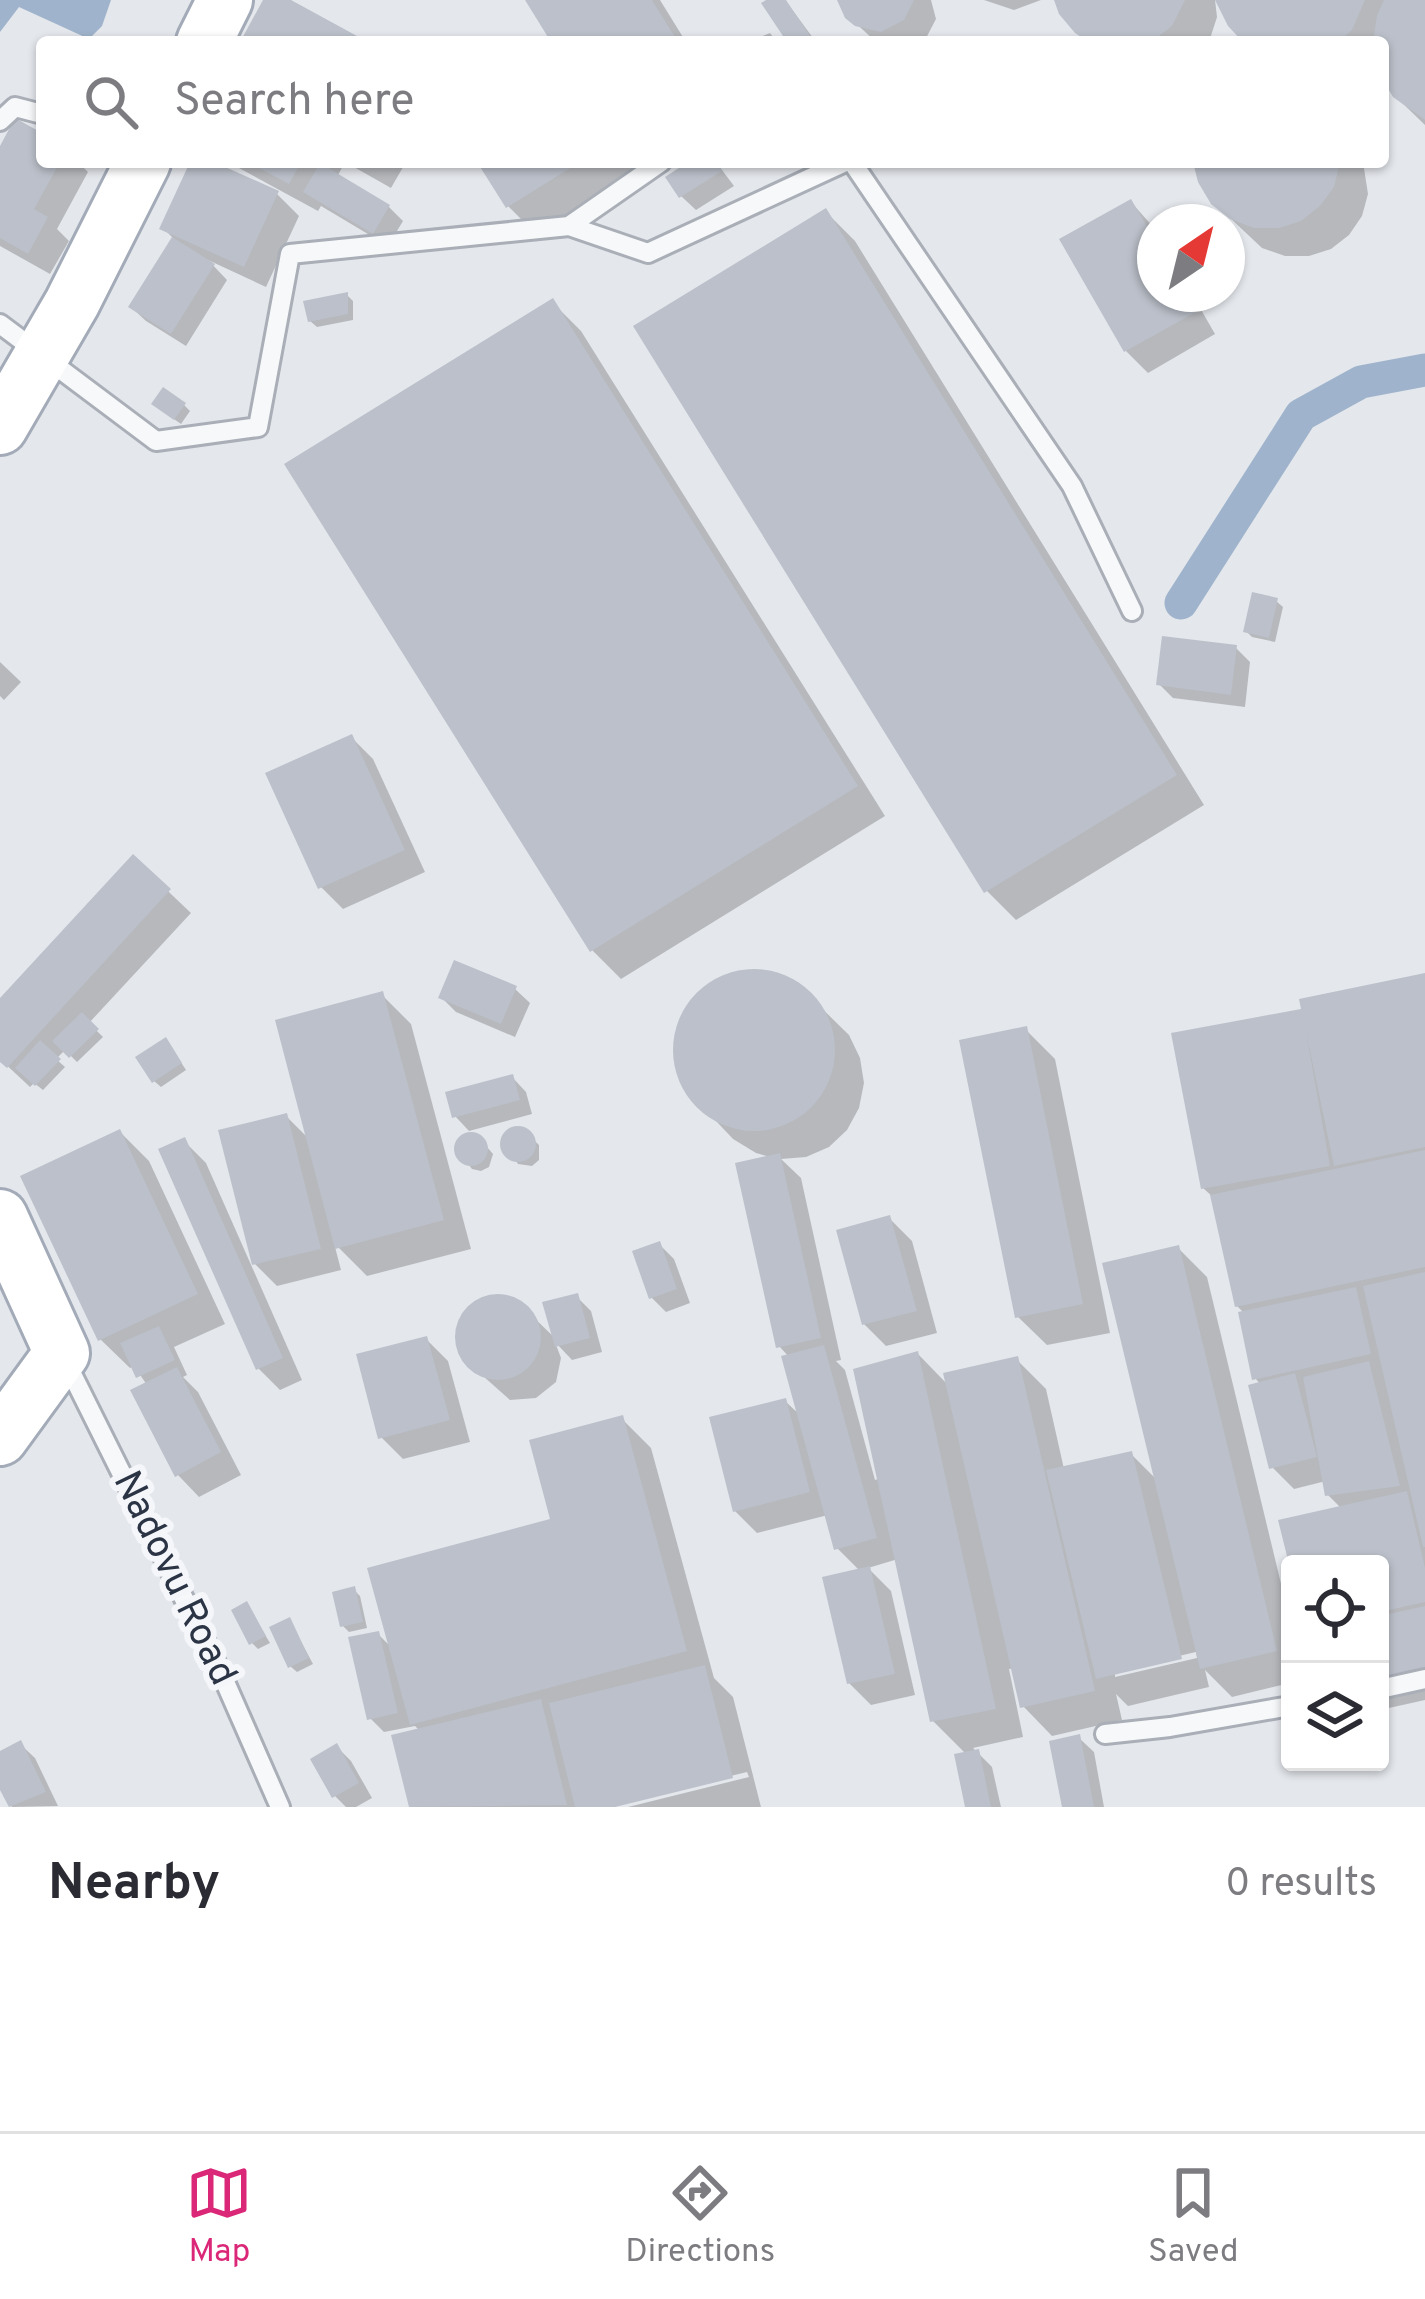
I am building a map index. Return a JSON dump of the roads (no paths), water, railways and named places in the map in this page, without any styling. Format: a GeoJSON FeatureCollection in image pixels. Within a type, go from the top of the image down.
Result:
{"type":"FeatureCollection","features":[{"type":"Feature","properties":{"kind":"main road"},"geometry":{"type":"LineString","coordinates":[[207,36],[225,0]]}},
{"type":"Feature","properties":{"kind":"main road"},"geometry":{"type":"LineString","coordinates":[[0,427],[21,339],[134,168]]}},
{"type":"Feature","properties":{"kind":"main road"},"geometry":{"type":"LineString","coordinates":[[0,1217],[62,1353],[0,1438]]}},
{"type":"Feature","properties":{"kind":"lane"},"geometry":{"type":"LineString","coordinates":[[0,121],[15,107],[36,112]]}},
{"type":"Feature","properties":{"kind":"lane"},"geometry":{"type":"LineString","coordinates":[[569,226],[652,168]]}},
{"type":"Feature","properties":{"kind":"lane"},"geometry":{"type":"LineString","coordinates":[[21,339],[156,442],[257,427],[290,254],[569,226],[648,254],[835,168]]}},
{"type":"Feature","properties":{"kind":"lane"},"geometry":{"type":"LineString","coordinates":[[852,168],[1072,485],[1132,611]]}},
{"type":"Feature","properties":{"kind":"lane","name":"Nadovu Road"},"geometry":{"type":"LineString","coordinates":[[62,1353],[222,1675],[280,1807]]}},
{"type":"Feature","properties":{"kind":"lane"},"geometry":{"type":"LineString","coordinates":[[1389,1687],[1425,1679]]}},
{"type":"Feature","properties":{"kind":"lane"},"geometry":{"type":"LineString","coordinates":[[1106,1734],[1281,1708]]}},
{"type":"Feature","properties":{"kind":"water"},"geometry":{"type":"Polygon","coordinates":[[[0,0],[111,0],[102,26],[92,36],[19,7],[0,32],[0,0]]]}},
{"type":"Feature","properties":{"kind":"waterway"},"geometry":{"type":"LineString","coordinates":[[1181,603],[1301,415],[1361,382],[1425,370]]}}]}
